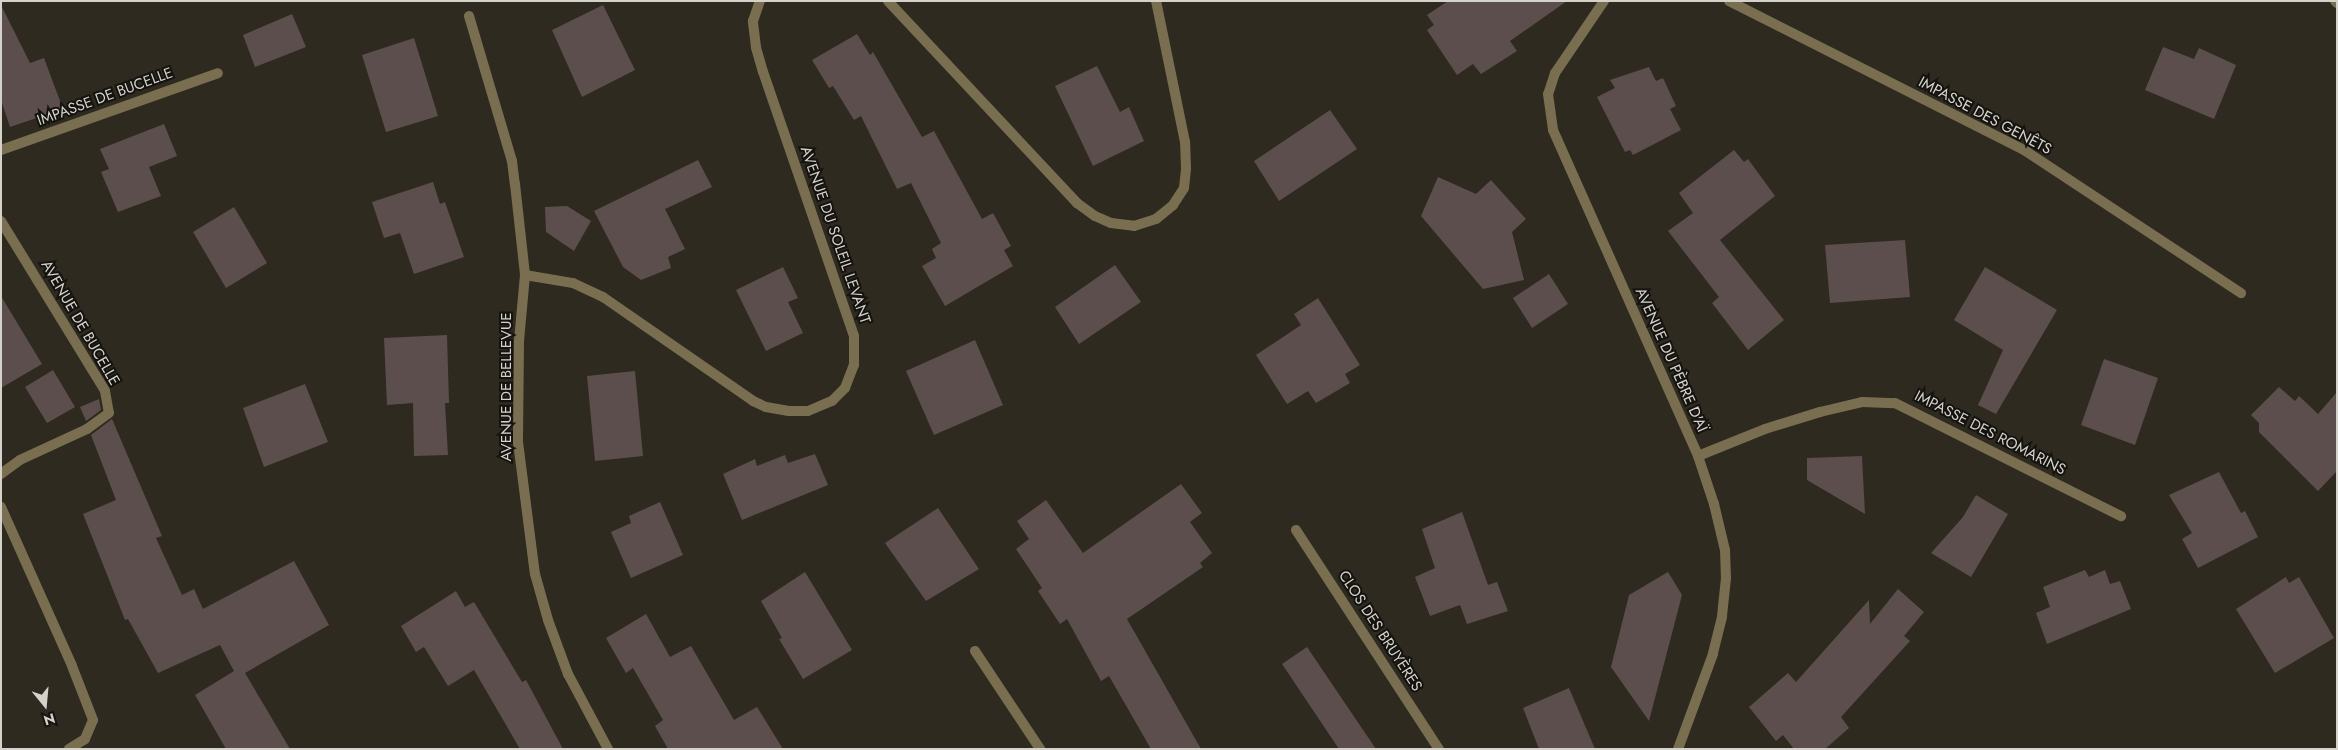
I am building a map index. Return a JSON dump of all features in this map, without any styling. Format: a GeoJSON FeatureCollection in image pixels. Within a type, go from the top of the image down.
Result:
{"type":"FeatureCollection","features":[{"type":"Feature","properties":{"kind":"street","name":"AVENUE DU SOLEIL LEVANT"},"geometry":{"type":"LineString","coordinates":[[525,275],[572,283],[603,297],[753,401],[766,407],[789,411],[808,411],[832,401],[845,388],[854,365],[854,336],[763,72],[756,47],[753,21],[760,1]]}},
{"type":"Feature","properties":{"kind":"street"},"geometry":{"type":"LineString","coordinates":[[888,1],[1077,203],[1095,216],[1111,223],[1134,226],[1156,219],[1173,206],[1184,188],[1186,168],[1185,142],[1156,1]]}},
{"type":"Feature","properties":{"kind":"street","name":"AVENUE DU PÈBRE D'AÏ"},"geometry":{"type":"LineString","coordinates":[[1604,1],[1555,73],[1548,94],[1554,130],[1698,456],[1714,504],[1725,550],[1726,578],[1722,617],[1713,654],[1678,749]]}},
{"type":"Feature","properties":{"kind":"street","name":"IMPASSE DES GENÊTS"},"geometry":{"type":"LineString","coordinates":[[1729,1],[2024,150],[2241,293]]}},
{"type":"Feature","properties":{"kind":"street","name":"AVENUE DE BELLEVUE"},"geometry":{"type":"LineString","coordinates":[[469,16],[512,161],[525,275],[519,341],[518,442],[535,574],[548,620],[568,674],[608,749]]}},
{"type":"Feature","properties":{"kind":"street","name":"IMPASSE DE BUCELLE"},"geometry":{"type":"LineString","coordinates":[[1,150],[218,73]]}},
{"type":"Feature","properties":{"kind":"street","name":"AVENUE DE BUCELLE"},"geometry":{"type":"LineString","coordinates":[[1,221],[105,391],[108,413],[87,429],[20,460],[1,474]]}},
{"type":"Feature","properties":{"kind":"street","name":"IMPASSE DES ROMARINS"},"geometry":{"type":"LineString","coordinates":[[1698,456],[1765,429],[1820,412],[1862,402],[1895,402],[2121,516]]}},
{"type":"Feature","properties":{"kind":"street"},"geometry":{"type":"LineString","coordinates":[[1,507],[72,666],[93,720],[85,739],[70,749]]}},
{"type":"Feature","properties":{"kind":"street","name":"CLOS DES BRUYÈRES"},"geometry":{"type":"LineString","coordinates":[[1296,530],[1439,749]]}},
{"type":"Feature","properties":{"kind":"street"},"geometry":{"type":"LineString","coordinates":[[975,651],[1040,749]]}},
{"type":"Feature","properties":{"kind":"building"},"geometry":{"type":"Polygon","coordinates":[[[1448,1],[1567,1],[1510,41],[1517,51],[1481,74],[1473,64],[1457,75],[1427,30],[1434,25],[1427,15],[1448,1]]]}},
{"type":"Feature","properties":{"kind":"building"},"geometry":{"type":"Polygon","coordinates":[[[1,5],[30,63],[44,58],[63,109],[10,127],[1,100],[1,5]]]}},
{"type":"Feature","properties":{"kind":"building"},"geometry":{"type":"Polygon","coordinates":[[[603,5],[635,70],[582,97],[552,30],[603,5]]]}},
{"type":"Feature","properties":{"kind":"building"},"geometry":{"type":"Polygon","coordinates":[[[292,14],[306,47],[255,67],[243,35],[292,14]]]}},
{"type":"Feature","properties":{"kind":"building"},"geometry":{"type":"Polygon","coordinates":[[[857,34],[870,55],[873,52],[922,137],[934,131],[982,219],[993,213],[1011,246],[1004,250],[1013,266],[945,306],[922,266],[936,258],[932,249],[941,243],[911,183],[897,189],[861,116],[854,120],[833,86],[829,88],[812,60],[857,34]]]}},
{"type":"Feature","properties":{"kind":"building"},"geometry":{"type":"Polygon","coordinates":[[[414,38],[438,116],[386,132],[362,55],[414,38]]]}},
{"type":"Feature","properties":{"kind":"building"},"geometry":{"type":"Polygon","coordinates":[[[2163,47],[2194,59],[2199,48],[2236,65],[2214,119],[2145,90],[2163,47]]]}},
{"type":"Feature","properties":{"kind":"building"},"geometry":{"type":"Polygon","coordinates":[[[1097,66],[1120,112],[1129,107],[1144,141],[1093,166],[1055,86],[1097,66]]]}},
{"type":"Feature","properties":{"kind":"building"},"geometry":{"type":"Polygon","coordinates":[[[1649,67],[1656,81],[1663,78],[1676,106],[1670,109],[1681,130],[1633,155],[1630,150],[1625,152],[1597,97],[1615,88],[1610,80],[1649,67]]]}},
{"type":"Feature","properties":{"kind":"building"},"geometry":{"type":"Polygon","coordinates":[[[1330,110],[1357,149],[1279,201],[1254,161],[1330,110]]]}},
{"type":"Feature","properties":{"kind":"building"},"geometry":{"type":"Polygon","coordinates":[[[164,124],[177,156],[149,167],[161,196],[118,212],[101,172],[109,169],[100,149],[164,124]]]}},
{"type":"Feature","properties":{"kind":"building"},"geometry":{"type":"Polygon","coordinates":[[[1734,150],[1744,162],[1748,159],[1775,196],[1720,240],[1784,320],[1748,350],[1712,303],[1719,297],[1668,231],[1693,213],[1679,193],[1734,150]]]}},
{"type":"Feature","properties":{"kind":"building"},"geometry":{"type":"Polygon","coordinates":[[[698,160],[712,187],[665,209],[685,249],[668,257],[671,268],[641,280],[623,267],[594,211],[698,160]]]}},
{"type":"Feature","properties":{"kind":"building"},"geometry":{"type":"Polygon","coordinates":[[[1438,177],[1476,194],[1491,180],[1526,219],[1512,232],[1524,280],[1483,289],[1421,216],[1438,177]]]}},
{"type":"Feature","properties":{"kind":"building"},"geometry":{"type":"Polygon","coordinates":[[[433,182],[440,204],[445,202],[464,257],[414,274],[400,233],[384,238],[372,202],[433,182]]]}},
{"type":"Feature","properties":{"kind":"building"},"geometry":{"type":"Polygon","coordinates":[[[567,206],[591,221],[574,251],[546,232],[545,207],[567,206]]]}},
{"type":"Feature","properties":{"kind":"building"},"geometry":{"type":"Polygon","coordinates":[[[234,207],[267,263],[226,288],[193,232],[234,207]]]}},
{"type":"Feature","properties":{"kind":"building"},"geometry":{"type":"Polygon","coordinates":[[[1905,240],[1910,297],[1830,303],[1825,245],[1905,240]]]}},
{"type":"Feature","properties":{"kind":"building"},"geometry":{"type":"Polygon","coordinates":[[[1115,265],[1141,302],[1079,344],[1055,307],[1115,265]]]}},
{"type":"Feature","properties":{"kind":"building"},"geometry":{"type":"Polygon","coordinates":[[[783,267],[798,298],[788,302],[803,333],[766,351],[736,290],[783,267]]]}},
{"type":"Feature","properties":{"kind":"building"},"geometry":{"type":"Polygon","coordinates":[[[1985,267],[2057,310],[1996,414],[1978,405],[2003,350],[1954,320],[1985,267]]]}},
{"type":"Feature","properties":{"kind":"building"},"geometry":{"type":"Polygon","coordinates":[[[1549,274],[1568,304],[1532,328],[1513,298],[1549,274]]]}},
{"type":"Feature","properties":{"kind":"building"},"geometry":{"type":"Polygon","coordinates":[[[1,296],[42,364],[1,388],[1,296]]]}},
{"type":"Feature","properties":{"kind":"building"},"geometry":{"type":"Polygon","coordinates":[[[1318,298],[1360,365],[1345,374],[1350,383],[1316,403],[1308,391],[1287,404],[1256,355],[1301,325],[1294,314],[1318,298]]]}},
{"type":"Feature","properties":{"kind":"building"},"geometry":{"type":"Polygon","coordinates":[[[447,335],[449,403],[445,403],[448,455],[414,456],[413,403],[387,405],[384,338],[447,335]]]}},
{"type":"Feature","properties":{"kind":"building"},"geometry":{"type":"Polygon","coordinates":[[[975,340],[1003,405],[934,435],[906,371],[975,340]]]}},
{"type":"Feature","properties":{"kind":"building"},"geometry":{"type":"Polygon","coordinates":[[[2104,359],[2158,378],[2135,445],[2081,425],[2104,359]]]}},
{"type":"Feature","properties":{"kind":"building"},"geometry":{"type":"Polygon","coordinates":[[[53,370],[75,407],[47,423],[25,387],[53,370]]]}},
{"type":"Feature","properties":{"kind":"building"},"geometry":{"type":"Polygon","coordinates":[[[635,371],[643,456],[595,461],[587,376],[635,371]]]}},
{"type":"Feature","properties":{"kind":"building"},"geometry":{"type":"Polygon","coordinates":[[[305,384],[328,442],[264,467],[243,408],[305,384]]]}},
{"type":"Feature","properties":{"kind":"building"},"geometry":{"type":"Polygon","coordinates":[[[2279,387],[2295,401],[2299,396],[2318,414],[2337,392],[2337,471],[2318,491],[2259,432],[2259,423],[2251,415],[2279,387]]]}},
{"type":"Feature","properties":{"kind":"building"},"geometry":{"type":"Polygon","coordinates":[[[99,399],[101,410],[86,421],[80,407],[99,399]]]}},
{"type":"Feature","properties":{"kind":"building"},"geometry":{"type":"Polygon","coordinates":[[[112,419],[162,536],[156,538],[182,595],[194,589],[203,609],[294,561],[329,625],[245,673],[290,749],[226,749],[195,695],[234,671],[220,645],[158,673],[128,619],[125,620],[83,514],[116,500],[91,435],[112,419]]]}},
{"type":"Feature","properties":{"kind":"building"},"geometry":{"type":"Polygon","coordinates":[[[815,454],[828,485],[742,520],[723,474],[755,459],[757,466],[785,455],[788,463],[815,454]]]}},
{"type":"Feature","properties":{"kind":"building"},"geometry":{"type":"Polygon","coordinates":[[[1862,456],[1865,514],[1807,480],[1807,458],[1862,456]]]}},
{"type":"Feature","properties":{"kind":"building"},"geometry":{"type":"Polygon","coordinates":[[[2219,472],[2241,513],[2245,511],[2258,537],[2198,568],[2182,539],[2192,533],[2169,495],[2219,472]]]}},
{"type":"Feature","properties":{"kind":"building"},"geometry":{"type":"Polygon","coordinates":[[[1181,484],[1202,513],[1190,522],[1212,553],[1200,563],[1203,567],[1127,619],[1201,749],[1151,749],[1109,676],[1101,681],[1067,619],[1060,624],[1038,591],[1042,588],[1016,549],[1029,539],[1017,521],[1046,500],[1083,553],[1181,484]]]}},
{"type":"Feature","properties":{"kind":"building"},"geometry":{"type":"Polygon","coordinates":[[[1976,495],[2008,514],[1971,577],[1931,553],[1963,517],[1976,495]]]}},
{"type":"Feature","properties":{"kind":"building"},"geometry":{"type":"Polygon","coordinates":[[[660,502],[683,555],[631,578],[611,532],[631,523],[629,516],[660,502]]]}},
{"type":"Feature","properties":{"kind":"building"},"geometry":{"type":"Polygon","coordinates":[[[938,508],[979,569],[926,601],[885,543],[938,508]]]}},
{"type":"Feature","properties":{"kind":"building"},"geometry":{"type":"Polygon","coordinates":[[[1462,512],[1488,585],[1497,582],[1508,611],[1467,624],[1460,605],[1430,616],[1415,577],[1435,568],[1422,529],[1462,512]]]}},
{"type":"Feature","properties":{"kind":"building"},"geometry":{"type":"Polygon","coordinates":[[[2085,570],[2089,577],[2105,570],[2110,584],[2120,581],[2131,609],[2047,644],[2036,613],[2050,607],[2043,587],[2085,570]]]}},
{"type":"Feature","properties":{"kind":"building"},"geometry":{"type":"Polygon","coordinates":[[[805,572],[852,650],[803,679],[779,639],[782,638],[761,601],[805,572]]]}},
{"type":"Feature","properties":{"kind":"building"},"geometry":{"type":"Polygon","coordinates":[[[1668,572],[1682,595],[1649,721],[1611,667],[1629,595],[1668,572]]]}},
{"type":"Feature","properties":{"kind":"building"},"geometry":{"type":"Polygon","coordinates":[[[2286,577],[2289,583],[2299,577],[2334,638],[2275,673],[2236,609],[2286,577]]]}},
{"type":"Feature","properties":{"kind":"building"},"geometry":{"type":"Polygon","coordinates":[[[1898,589],[1924,612],[1904,636],[1910,641],[1841,717],[1849,728],[1825,749],[1794,749],[1783,735],[1776,741],[1749,707],[1788,673],[1796,682],[1869,600],[1870,624],[1898,589]]]}},
{"type":"Feature","properties":{"kind":"building"},"geometry":{"type":"Polygon","coordinates":[[[456,591],[465,607],[474,602],[522,682],[526,680],[563,749],[520,749],[474,670],[448,686],[424,647],[416,652],[401,626],[456,591]]]}},
{"type":"Feature","properties":{"kind":"building"},"geometry":{"type":"Polygon","coordinates":[[[646,614],[670,657],[691,646],[734,720],[757,707],[783,749],[668,749],[655,726],[663,720],[633,668],[626,673],[606,638],[646,614]]]}},
{"type":"Feature","properties":{"kind":"building"},"geometry":{"type":"Polygon","coordinates":[[[1307,647],[1376,749],[1339,749],[1282,664],[1307,647]]]}},
{"type":"Feature","properties":{"kind":"building"},"geometry":{"type":"Polygon","coordinates":[[[1569,688],[1595,749],[1539,749],[1523,708],[1569,688]]]}}]}
